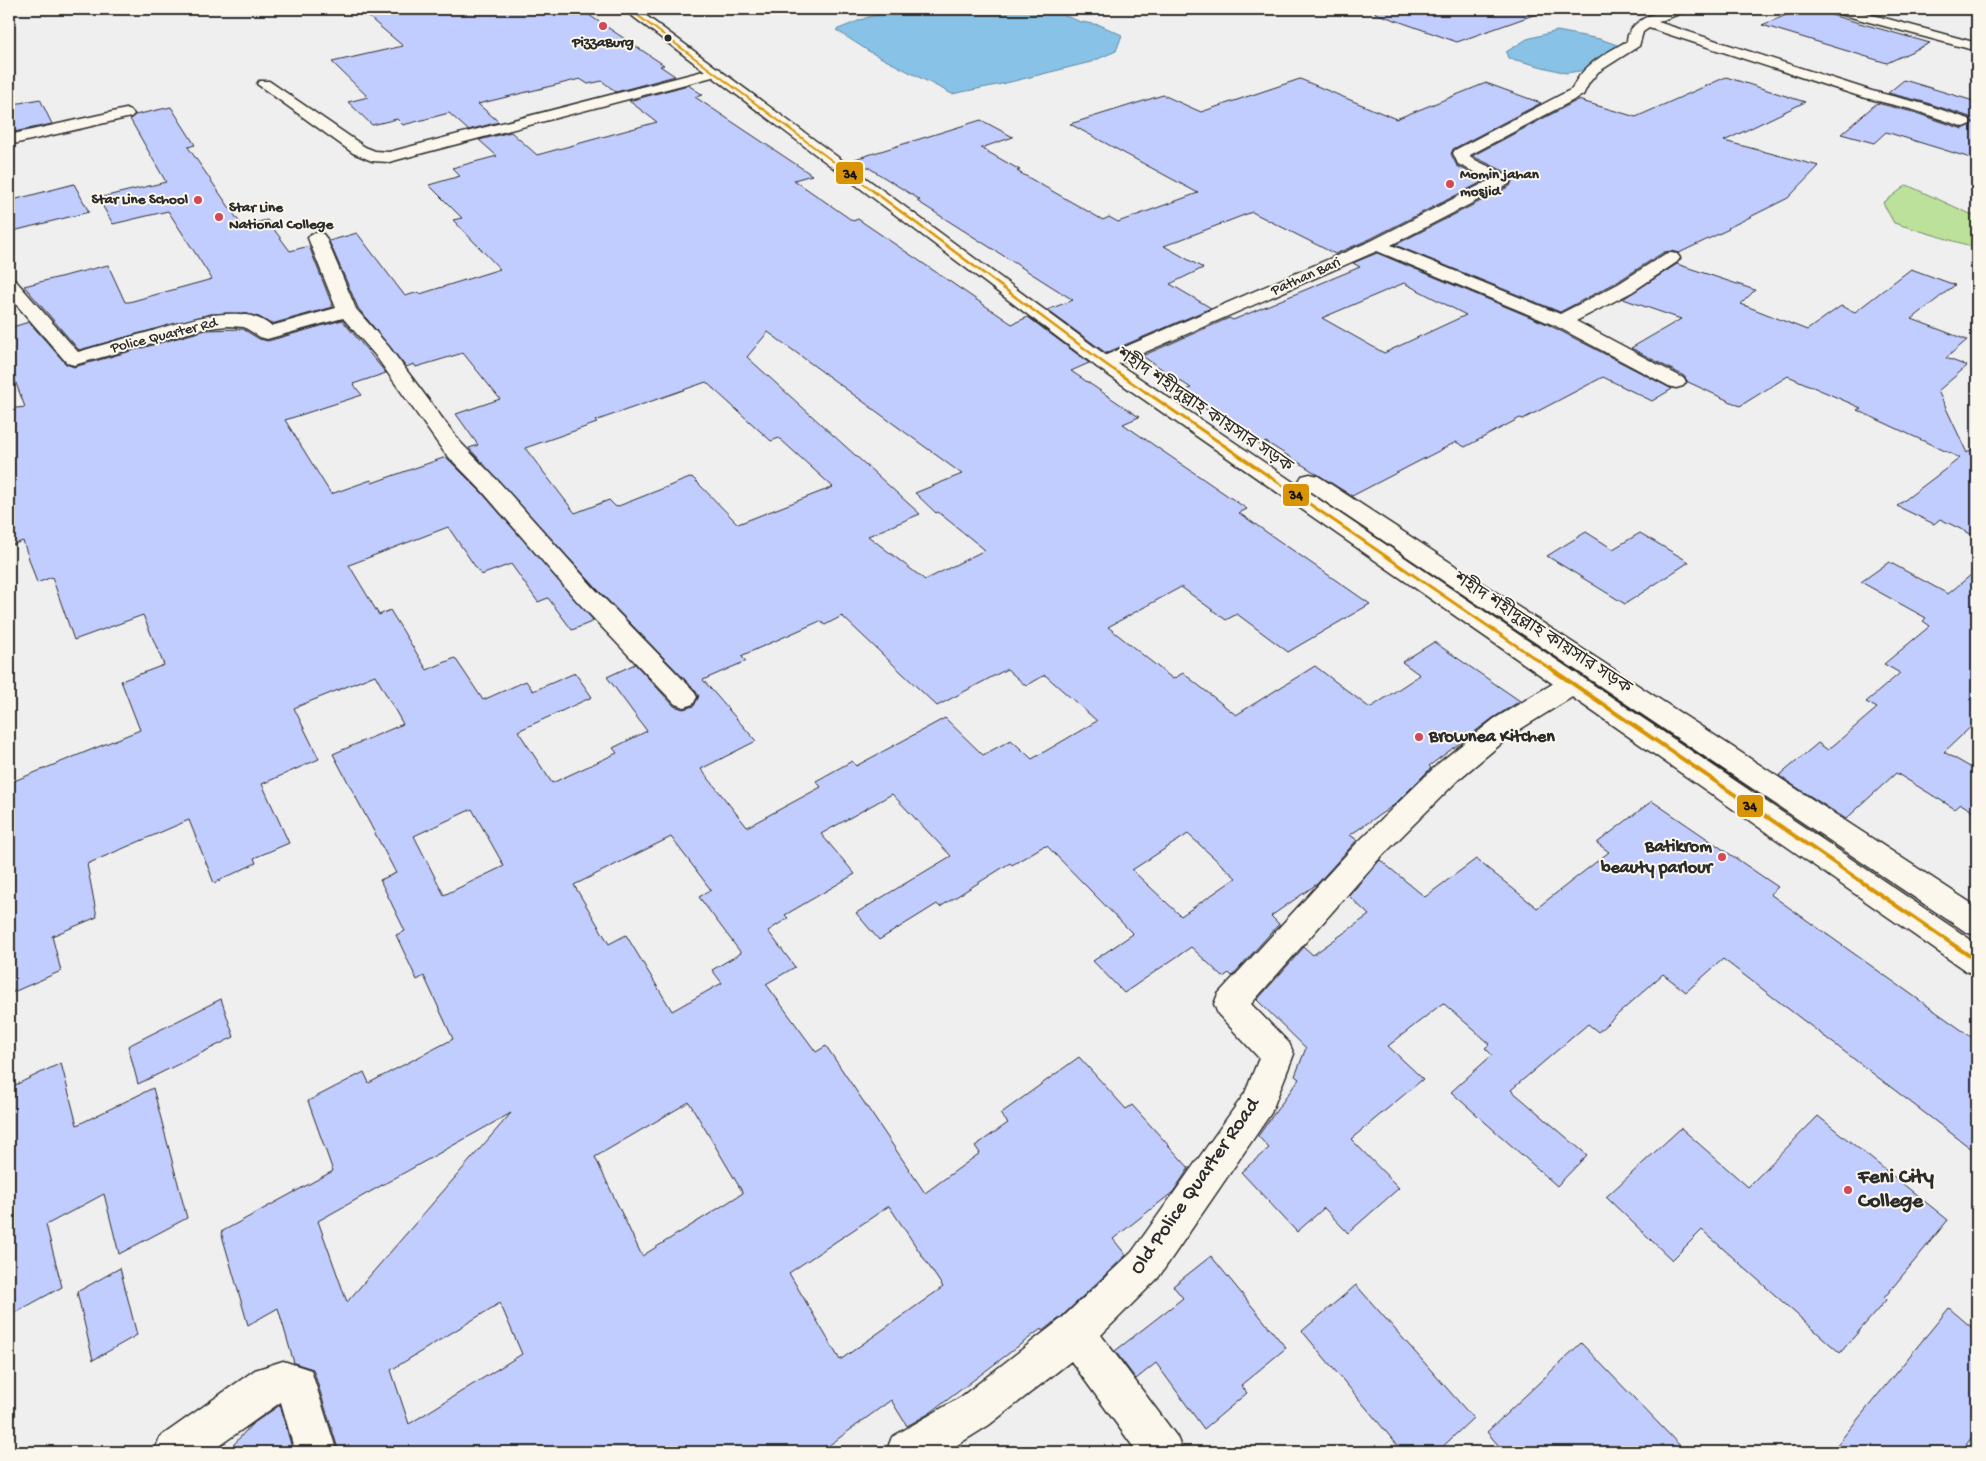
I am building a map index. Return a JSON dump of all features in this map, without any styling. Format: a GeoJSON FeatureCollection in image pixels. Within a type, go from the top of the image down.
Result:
{"type":"FeatureCollection","features":[{"type":"Feature","properties":{"kind":"street","name":"শহীদ শহীদুল্লাহ কায়সার সড়ক"},"geometry":{"type":"LineString","coordinates":[[629,9],[1112,360],[1574,684],[1977,961]]}},
{"type":"Feature","properties":{"kind":"street","name":"শহীদ শহীদুল্লাহ কায়সার সড়ক"},"geometry":{"type":"LineString","coordinates":[[647,9],[1112,360],[1596,669],[1977,923]]}},
{"type":"Feature","properties":{"kind":"street"},"geometry":{"type":"LineString","coordinates":[[1648,23],[1679,9]]}},
{"type":"Feature","properties":{"kind":"street"},"geometry":{"type":"LineString","coordinates":[[1837,9],[1977,47]]}},
{"type":"Feature","properties":{"kind":"street"},"geometry":{"type":"LineString","coordinates":[[1648,23],[1867,94],[1918,107],[1964,122]]}},
{"type":"Feature","properties":{"kind":"street","name":"Pathan Bari"},"geometry":{"type":"LineString","coordinates":[[1112,360],[1377,246],[1503,180],[1464,161],[1461,153],[1578,92],[1581,81],[1589,71],[1634,43],[1634,32],[1640,26],[1648,23]]}},
{"type":"Feature","properties":{"kind":"street"},"geometry":{"type":"LineString","coordinates":[[264,84],[359,150],[372,156],[389,157],[715,72]]}},
{"type":"Feature","properties":{"kind":"street"},"geometry":{"type":"LineString","coordinates":[[9,140],[126,114]]}},
{"type":"Feature","properties":{"kind":"street"},"geometry":{"type":"LineString","coordinates":[[317,238],[347,311],[382,351],[452,447],[491,487],[586,595],[684,696]]}},
{"type":"Feature","properties":{"kind":"street"},"geometry":{"type":"LineString","coordinates":[[1377,246],[1561,321],[1676,382]]}},
{"type":"Feature","properties":{"kind":"street"},"geometry":{"type":"LineString","coordinates":[[1561,321],[1625,288],[1671,258]]}},
{"type":"Feature","properties":{"kind":"street","name":"Police Quarter Rd"},"geometry":{"type":"LineString","coordinates":[[9,284],[74,359],[204,322],[218,320],[254,322],[267,333],[347,311]]}},
{"type":"Feature","properties":{"kind":"street","name":"Old Police Quarter Road"},"geometry":{"type":"LineString","coordinates":[[907,1452],[975,1411],[1075,1333],[1145,1265],[1259,1102],[1277,1054],[1230,1004],[1367,852],[1449,771],[1504,726],[1574,684]]}},
{"type":"Feature","properties":{"kind":"street"},"geometry":{"type":"LineString","coordinates":[[1075,1333],[1162,1452]]}},
{"type":"Feature","properties":{"kind":"street"},"geometry":{"type":"LineString","coordinates":[[174,1452],[269,1384],[283,1381],[297,1384],[316,1452]]}},
{"type":"Feature","properties":{"kind":"green space"},"geometry":{"type":"Polygon","coordinates":[[[1907,185],[1977,217],[1977,248],[1894,223],[1883,203],[1907,185]]]}},
{"type":"Feature","properties":{"kind":"water"},"geometry":{"type":"Polygon","coordinates":[[[910,9],[1048,9],[1081,22],[1100,25],[1122,35],[1116,51],[1091,62],[952,94],[870,52],[836,30],[868,17],[910,9]]]}},
{"type":"Feature","properties":{"kind":"water"},"geometry":{"type":"Polygon","coordinates":[[[1557,31],[1600,39],[1623,47],[1586,70],[1566,73],[1508,58],[1506,52],[1527,39],[1557,31]]]}},
{"type":"Feature","properties":{"kind":"building"},"geometry":{"type":"Polygon","coordinates":[[[359,9],[580,9],[664,65],[660,66],[675,76],[616,92],[602,81],[588,84],[580,79],[478,104],[499,122],[468,130],[449,113],[403,125],[397,119],[372,125],[348,102],[368,97],[332,62],[403,46],[359,9]]]}},
{"type":"Feature","properties":{"kind":"building"},"geometry":{"type":"Polygon","coordinates":[[[1376,9],[1539,9],[1539,13],[1457,42],[1375,13],[1376,9]]]}},
{"type":"Feature","properties":{"kind":"building"},"geometry":{"type":"Polygon","coordinates":[[[1801,9],[1810,9],[1930,43],[1887,63],[1762,25],[1801,9]]]}},
{"type":"Feature","properties":{"kind":"building"},"geometry":{"type":"Polygon","coordinates":[[[1726,77],[1805,102],[1724,141],[1819,166],[1788,198],[1729,229],[1679,253],[1664,252],[1617,282],[1560,312],[1395,245],[1510,186],[1513,179],[1510,174],[1472,156],[1578,100],[1636,117],[1726,77]]]}},
{"type":"Feature","properties":{"kind":"building"},"geometry":{"type":"Polygon","coordinates":[[[1300,79],[1396,119],[1486,83],[1541,103],[1453,149],[1451,154],[1457,166],[1486,180],[1370,239],[1335,254],[1252,212],[1164,246],[1203,268],[1170,284],[1211,308],[1106,353],[1047,310],[1073,300],[917,201],[920,200],[855,159],[981,120],[1013,137],[981,148],[1020,170],[1017,171],[1103,220],[1109,217],[1118,222],[1198,193],[1070,124],[1163,95],[1201,112],[1300,79]]]}},
{"type":"Feature","properties":{"kind":"building"},"geometry":{"type":"Polygon","coordinates":[[[1904,80],[1977,102],[1977,160],[1886,132],[1874,143],[1841,134],[1877,103],[1913,112],[1963,129],[1973,123],[1970,117],[1888,93],[1904,80]]]}},
{"type":"Feature","properties":{"kind":"building"},"geometry":{"type":"Polygon","coordinates":[[[688,85],[703,95],[695,97],[812,175],[794,180],[853,221],[858,219],[1012,324],[1028,317],[1089,363],[1071,371],[1139,417],[1123,424],[1247,509],[1239,513],[1370,604],[1288,652],[1237,614],[1226,620],[1181,587],[1108,627],[1173,679],[1183,673],[1236,715],[1315,666],[1370,708],[1420,675],[1402,662],[1434,642],[1520,701],[1493,718],[1429,766],[1431,768],[1394,805],[1350,835],[1357,840],[1317,884],[1271,916],[1279,924],[1232,976],[1229,973],[1223,977],[1191,947],[1124,993],[1093,961],[1133,934],[1047,846],[1042,847],[1012,865],[1010,863],[940,907],[937,904],[879,940],[856,913],[951,856],[892,794],[821,834],[855,874],[785,915],[788,918],[768,931],[795,967],[766,984],[816,1052],[826,1046],[925,1193],[980,1153],[975,1146],[1008,1123],[1000,1114],[1079,1057],[1126,1109],[1132,1105],[1189,1168],[1173,1192],[1113,1239],[1126,1255],[1060,1318],[1042,1331],[1041,1329],[930,1413],[907,1426],[891,1400],[820,1452],[339,1452],[313,1369],[294,1363],[278,1308],[248,1325],[221,1232],[333,1171],[308,1101],[364,1072],[369,1083],[453,1039],[424,976],[417,980],[396,935],[405,931],[380,880],[396,873],[333,754],[403,724],[375,675],[294,708],[319,759],[262,784],[289,843],[254,858],[256,863],[214,883],[189,820],[87,864],[97,917],[52,936],[61,971],[9,994],[9,783],[140,730],[121,681],[164,665],[143,615],[74,640],[52,577],[37,583],[23,541],[9,546],[9,409],[25,407],[9,365],[9,328],[29,322],[66,364],[74,367],[206,330],[243,329],[259,339],[268,341],[342,320],[386,373],[353,384],[362,395],[285,420],[331,494],[371,480],[372,483],[446,457],[482,493],[594,621],[572,630],[548,598],[538,602],[511,564],[481,575],[448,527],[349,565],[379,615],[390,610],[427,670],[455,658],[483,700],[526,681],[533,691],[575,673],[592,697],[518,731],[552,783],[617,753],[613,748],[647,731],[607,677],[635,664],[674,706],[683,709],[694,706],[699,696],[596,588],[469,448],[478,445],[456,414],[500,399],[463,353],[416,367],[414,364],[406,367],[358,308],[329,241],[357,233],[405,296],[419,292],[420,294],[500,269],[453,220],[462,218],[429,185],[460,176],[452,168],[497,156],[479,140],[511,132],[537,155],[657,122],[629,101],[688,85]],[[768,332],[747,357],[920,514],[868,536],[925,580],[985,550],[938,512],[936,513],[915,493],[962,474],[768,332]],[[706,382],[595,421],[597,423],[525,448],[575,513],[609,500],[616,507],[692,477],[738,524],[833,487],[779,438],[771,441],[706,382]],[[842,616],[825,625],[820,621],[741,656],[746,661],[703,680],[756,741],[701,769],[747,827],[821,787],[816,781],[852,761],[856,766],[945,718],[983,755],[1011,740],[1032,759],[1097,721],[1045,675],[1026,686],[1007,669],[937,706],[842,616]],[[472,809],[414,836],[444,895],[504,866],[472,809]],[[1188,834],[1132,870],[1181,916],[1236,878],[1188,834]],[[671,837],[574,885],[609,944],[626,935],[672,1011],[722,983],[712,970],[741,953],[699,897],[711,890],[671,837]],[[689,1102],[595,1157],[642,1256],[743,1193],[689,1102]],[[511,1113],[318,1221],[347,1302],[511,1113]],[[889,1206],[789,1273],[840,1360],[943,1287],[889,1206]],[[500,1303],[391,1370],[409,1424],[522,1354],[500,1303]]]}},
{"type":"Feature","properties":{"kind":"building"},"geometry":{"type":"Polygon","coordinates":[[[40,99],[52,124],[9,133],[9,105],[40,99]]]}},
{"type":"Feature","properties":{"kind":"building"},"geometry":{"type":"Polygon","coordinates":[[[171,107],[195,145],[188,147],[242,226],[267,220],[290,251],[309,246],[333,307],[271,324],[259,317],[244,313],[210,314],[79,350],[24,286],[108,265],[125,302],[129,302],[212,279],[168,211],[113,224],[98,198],[166,182],[130,119],[135,115],[171,107]]]}},
{"type":"Feature","properties":{"kind":"building"},"geometry":{"type":"Polygon","coordinates":[[[74,184],[89,212],[9,232],[9,201],[74,184]]]}},
{"type":"Feature","properties":{"kind":"building"},"geometry":{"type":"Polygon","coordinates":[[[1377,253],[1547,324],[1672,389],[1652,401],[1603,377],[1465,447],[1456,442],[1352,496],[1266,442],[1260,445],[1181,393],[1191,388],[1142,356],[1229,318],[1233,320],[1360,267],[1353,263],[1377,253]],[[1404,283],[1322,318],[1384,353],[1466,315],[1404,283]]]}},
{"type":"Feature","properties":{"kind":"building"},"geometry":{"type":"Polygon","coordinates":[[[1677,264],[1755,290],[1741,304],[1807,330],[1841,306],[1855,312],[1911,269],[1955,285],[1912,319],[1967,340],[1946,358],[1967,366],[1938,391],[1967,453],[1977,445],[1977,537],[1940,519],[1934,524],[1897,506],[1960,458],[1857,410],[1861,408],[1788,376],[1740,406],[1688,382],[1684,376],[1631,348],[1681,319],[1623,299],[1677,264]]]}},
{"type":"Feature","properties":{"kind":"building"},"geometry":{"type":"Polygon","coordinates":[[[1586,532],[1613,549],[1640,533],[1689,562],[1625,604],[1547,556],[1586,532]]]}},
{"type":"Feature","properties":{"kind":"building"},"geometry":{"type":"Polygon","coordinates":[[[1889,562],[1948,594],[1977,570],[1977,721],[1944,752],[1977,771],[1977,814],[1961,804],[1955,809],[1896,773],[1846,819],[1779,776],[1818,743],[1828,750],[1877,708],[1866,702],[1900,673],[1884,664],[1930,626],[1923,621],[1926,618],[1861,582],[1889,562]]]}},
{"type":"Feature","properties":{"kind":"building"},"geometry":{"type":"Polygon","coordinates":[[[1652,801],[1778,887],[1770,894],[1977,1041],[1977,1153],[1723,959],[1686,992],[1663,974],[1598,1032],[1588,1024],[1511,1090],[1587,1155],[1557,1186],[1451,1092],[1492,1055],[1485,1048],[1490,1044],[1443,1003],[1388,1046],[1423,1079],[1351,1139],[1399,1188],[1348,1233],[1324,1208],[1297,1232],[1241,1172],[1269,1148],[1258,1136],[1299,1079],[1295,1076],[1306,1048],[1257,1000],[1304,947],[1313,955],[1369,915],[1349,896],[1380,860],[1425,897],[1476,859],[1537,908],[1609,852],[1597,843],[1652,801]]]}},
{"type":"Feature","properties":{"kind":"building"},"geometry":{"type":"Polygon","coordinates":[[[221,999],[234,1037],[138,1084],[128,1046],[221,999]]]}},
{"type":"Feature","properties":{"kind":"building"},"geometry":{"type":"Polygon","coordinates":[[[61,1063],[77,1125],[153,1088],[187,1218],[119,1254],[104,1194],[46,1225],[62,1287],[9,1316],[9,1088],[61,1063]]]}},
{"type":"Feature","properties":{"kind":"building"},"geometry":{"type":"Polygon","coordinates":[[[1818,1116],[1948,1220],[1884,1298],[1886,1300],[1840,1353],[1702,1230],[1672,1260],[1606,1197],[1681,1128],[1748,1187],[1818,1116]]]}},
{"type":"Feature","properties":{"kind":"building"},"geometry":{"type":"Polygon","coordinates":[[[1211,1256],[1286,1348],[1241,1385],[1247,1393],[1204,1429],[1156,1363],[1136,1379],[1115,1351],[1183,1298],[1173,1286],[1211,1256]]]}},
{"type":"Feature","properties":{"kind":"building"},"geometry":{"type":"Polygon","coordinates":[[[120,1268],[137,1335],[93,1360],[77,1292],[120,1268]]]}},
{"type":"Feature","properties":{"kind":"building"},"geometry":{"type":"Polygon","coordinates":[[[1356,1285],[1473,1418],[1437,1452],[1403,1452],[1302,1331],[1356,1285]]]}},
{"type":"Feature","properties":{"kind":"building"},"geometry":{"type":"Polygon","coordinates":[[[1949,1308],[1977,1332],[1977,1430],[1961,1452],[1831,1452],[1949,1308]]]}},
{"type":"Feature","properties":{"kind":"building"},"geometry":{"type":"Polygon","coordinates":[[[1581,1343],[1686,1452],[1504,1452],[1487,1432],[1581,1343]]]}},
{"type":"Feature","properties":{"kind":"building"},"geometry":{"type":"Polygon","coordinates":[[[280,1405],[293,1452],[227,1452],[251,1425],[280,1405]]]}},
{"type":"Feature","properties":{"kind":"transit line","name":"34"},"geometry":{"type":"LineString","coordinates":[[629,9],[1104,363],[1977,961]]}},
{"type":"Feature","properties":{"kind":"place","name":"PizzaBurg"},"geometry":{"type":"Point","coordinates":[603,26]}},
{"type":"Feature","properties":{"kind":"place","name":"Momin jahan mosjid"},"geometry":{"type":"Point","coordinates":[1450,184]}},
{"type":"Feature","properties":{"kind":"place","name":"Star Line School"},"geometry":{"type":"Point","coordinates":[198,200]}},
{"type":"Feature","properties":{"kind":"place","name":"Star Line National College"},"geometry":{"type":"Point","coordinates":[219,217]}},
{"type":"Feature","properties":{"kind":"place","name":"Brownea Kitchen"},"geometry":{"type":"Point","coordinates":[1419,737]}},
{"type":"Feature","properties":{"kind":"place","name":"Batikrom beauty parlour"},"geometry":{"type":"Point","coordinates":[1722,857]}},
{"type":"Feature","properties":{"kind":"place","name":"Feni City College"},"geometry":{"type":"Point","coordinates":[1848,1190]}}]}
